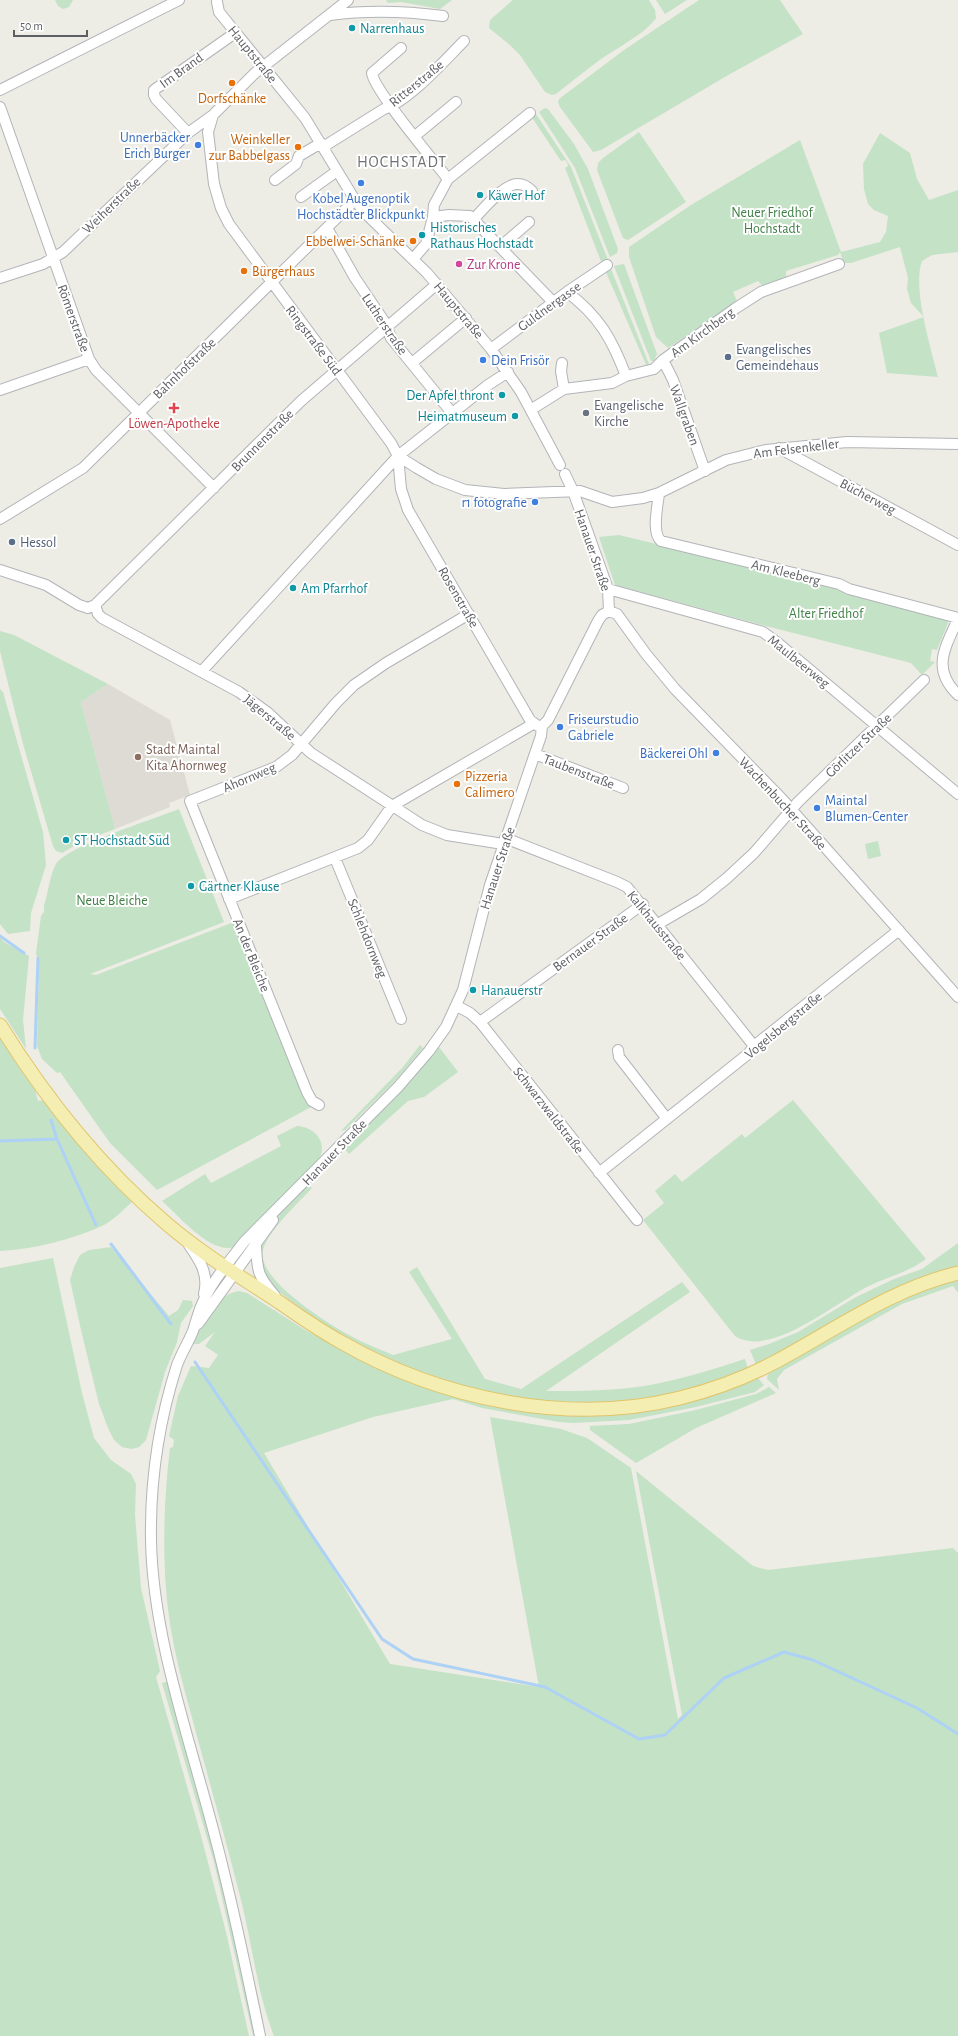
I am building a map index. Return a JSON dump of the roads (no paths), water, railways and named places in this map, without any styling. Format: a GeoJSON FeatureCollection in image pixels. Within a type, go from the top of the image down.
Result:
{"type":"FeatureCollection","features":[{"type":"Feature","properties":{"kind":"main road"},"geometry":{"type":"LineString","coordinates":[[0,1025],[40,1086],[74,1129],[139,1198],[185,1238],[230,1271],[343,1344],[386,1364],[456,1390],[524,1405],[571,1409],[611,1409],[679,1398],[725,1384],[773,1363],[894,1295],[932,1280],[958,1273]]}},
{"type":"Feature","properties":{"kind":"street"},"geometry":{"type":"LineString","coordinates":[[0,90],[179,0]]}},
{"type":"Feature","properties":{"kind":"street"},"geometry":{"type":"LineString","coordinates":[[213,115],[263,67],[348,0]]}},
{"type":"Feature","properties":{"kind":"street","name":"Hauptstraße"},"geometry":{"type":"LineString","coordinates":[[216,1],[219,12],[294,103],[322,145],[355,200],[377,226],[413,258],[437,284],[466,318],[508,372],[532,409],[573,491]]}},
{"type":"Feature","properties":{"kind":"street"},"geometry":{"type":"LineString","coordinates":[[328,15],[351,12],[375,12],[443,16]]}},
{"type":"Feature","properties":{"kind":"street","name":"Im Brand"},"geometry":{"type":"LineString","coordinates":[[188,133],[156,99],[153,92],[157,87],[236,33]]}},
{"type":"Feature","properties":{"kind":"street","name":"Ritterstraße"},"geometry":{"type":"LineString","coordinates":[[322,145],[391,106],[421,82],[464,41]]}},
{"type":"Feature","properties":{"kind":"street"},"geometry":{"type":"LineString","coordinates":[[401,48],[372,73],[372,79],[391,106],[448,179]]}},
{"type":"Feature","properties":{"kind":"street"},"geometry":{"type":"LineString","coordinates":[[414,136],[456,102]]}},
{"type":"Feature","properties":{"kind":"street","name":"Römerstraße"},"geometry":{"type":"LineString","coordinates":[[0,107],[89,360],[96,370],[140,412],[214,488]]}},
{"type":"Feature","properties":{"kind":"street"},"geometry":{"type":"LineString","coordinates":[[413,258],[426,244],[433,217],[434,205],[448,179],[530,113]]}},
{"type":"Feature","properties":{"kind":"street","name":"Weiherstraße"},"geometry":{"type":"LineString","coordinates":[[0,278],[53,259],[63,252],[188,133],[213,115]]}},
{"type":"Feature","properties":{"kind":"street","name":"Ringstraße Süd"},"geometry":{"type":"LineString","coordinates":[[213,115],[208,132],[216,195],[229,224],[271,283],[391,443],[398,456],[436,479],[476,492],[504,494],[573,491]]}},
{"type":"Feature","properties":{"kind":"street"},"geometry":{"type":"LineString","coordinates":[[275,180],[296,164],[299,156],[322,145]]}},
{"type":"Feature","properties":{"kind":"street"},"geometry":{"type":"LineString","coordinates":[[301,197],[337,171]]}},
{"type":"Feature","properties":{"kind":"street"},"geometry":{"type":"LineString","coordinates":[[474,220],[491,201],[513,185],[519,184],[532,191]]}},
{"type":"Feature","properties":{"kind":"street","name":"Bahnhofstraße"},"geometry":{"type":"LineString","coordinates":[[0,519],[79,471],[355,200]]}},
{"type":"Feature","properties":{"kind":"street"},"geometry":{"type":"LineString","coordinates":[[433,217],[448,215],[470,216],[553,302]]}},
{"type":"Feature","properties":{"kind":"street"},"geometry":{"type":"LineString","coordinates":[[500,247],[529,222]]}},
{"type":"Feature","properties":{"kind":"street","name":"Lutherstraße"},"geometry":{"type":"LineString","coordinates":[[327,228],[355,278],[384,320],[391,338],[452,413]]}},
{"type":"Feature","properties":{"kind":"street","name":"Am Kirchberg"},"geometry":{"type":"LineString","coordinates":[[532,409],[564,389],[612,383],[626,376],[654,369],[663,360],[761,292],[839,264]]}},
{"type":"Feature","properties":{"kind":"street","name":"Guldnergasse"},"geometry":{"type":"LineString","coordinates":[[491,349],[553,302],[607,265]]}},
{"type":"Feature","properties":{"kind":"street","name":"Brunnenstraße"},"geometry":{"type":"LineString","coordinates":[[95,606],[301,401],[437,284]]}},
{"type":"Feature","properties":{"kind":"street"},"geometry":{"type":"LineString","coordinates":[[567,292],[589,311],[602,326],[614,347],[626,376]]}},
{"type":"Feature","properties":{"kind":"street"},"geometry":{"type":"LineString","coordinates":[[412,363],[466,318]]}},
{"type":"Feature","properties":{"kind":"street"},"geometry":{"type":"LineString","coordinates":[[0,390],[89,360]]}},
{"type":"Feature","properties":{"kind":"street","name":"Wallgraben"},"geometry":{"type":"LineString","coordinates":[[663,360],[672,380],[705,471]]}},
{"type":"Feature","properties":{"kind":"street"},"geometry":{"type":"LineString","coordinates":[[562,363],[561,372],[564,389]]}},
{"type":"Feature","properties":{"kind":"street"},"geometry":{"type":"LineString","coordinates":[[202,671],[398,456],[452,413],[508,372]]}},
{"type":"Feature","properties":{"kind":"street","name":"Am Felsenkeller"},"geometry":{"type":"LineString","coordinates":[[573,491],[583,492],[600,500],[612,502],[643,498],[659,493],[738,456],[778,448],[847,442],[958,444]]}},
{"type":"Feature","properties":{"kind":"street","name":"Bücherweg"},"geometry":{"type":"LineString","coordinates":[[778,448],[958,545]]}},
{"type":"Feature","properties":{"kind":"street","name":"Rosenstraße"},"geometry":{"type":"LineString","coordinates":[[398,456],[401,489],[405,503],[469,614],[537,725]]}},
{"type":"Feature","properties":{"kind":"street","name":"Hanauer Straße"},"geometry":{"type":"LineString","coordinates":[[230,1271],[244,1242],[398,1086],[437,1041],[457,1006],[467,977],[483,909],[504,841],[541,736],[537,725],[548,720],[598,621],[602,615],[609,611],[608,589],[573,491]]}},
{"type":"Feature","properties":{"kind":"street","name":"Am Kleeberg"},"geometry":{"type":"LineString","coordinates":[[659,493],[656,529],[658,538],[661,541],[839,584],[849,589],[958,618]]}},
{"type":"Feature","properties":{"kind":"street"},"geometry":{"type":"LineString","coordinates":[[0,570],[46,585],[79,605],[88,608],[95,606]]}},
{"type":"Feature","properties":{"kind":"street","name":"Maulbeerweg"},"geometry":{"type":"LineString","coordinates":[[608,589],[763,632],[958,794]]}},
{"type":"Feature","properties":{"kind":"street","name":"Jägerstraße"},"geometry":{"type":"LineString","coordinates":[[95,606],[98,614],[102,618],[202,671],[249,698],[311,753],[392,806]]}},
{"type":"Feature","properties":{"kind":"street","name":"Wachenbucher Straße"},"geometry":{"type":"LineString","coordinates":[[609,611],[617,614],[643,650],[675,689],[792,811],[958,997]]}},
{"type":"Feature","properties":{"kind":"street","name":"Ahornweg"},"geometry":{"type":"LineString","coordinates":[[190,802],[271,770],[292,755],[336,703],[362,679],[469,614]]}},
{"type":"Feature","properties":{"kind":"street"},"geometry":{"type":"LineString","coordinates":[[958,618],[944,651],[942,669],[945,680],[958,695]]}},
{"type":"Feature","properties":{"kind":"street","name":"Görlitzer Straße"},"geometry":{"type":"LineString","coordinates":[[792,811],[798,802],[924,680]]}},
{"type":"Feature","properties":{"kind":"street"},"geometry":{"type":"LineString","coordinates":[[229,899],[354,850],[365,843],[392,806],[537,725]]}},
{"type":"Feature","properties":{"kind":"street","name":"Taubenstraße"},"geometry":{"type":"LineString","coordinates":[[535,754],[623,788]]}},
{"type":"Feature","properties":{"kind":"street","name":"An der Bleiche"},"geometry":{"type":"LineString","coordinates":[[190,802],[307,1092],[312,1101],[319,1105]]}},
{"type":"Feature","properties":{"kind":"street","name":"Kalkhausstraße"},"geometry":{"type":"LineString","coordinates":[[392,806],[437,832],[504,841],[621,884],[632,892],[643,904],[754,1046]]}},
{"type":"Feature","properties":{"kind":"street"},"geometry":{"type":"LineString","coordinates":[[658,924],[701,899],[721,884],[754,853],[792,811]]}},
{"type":"Feature","properties":{"kind":"street","name":"Schlehdornweg"},"geometry":{"type":"LineString","coordinates":[[335,858],[401,1019]]}},
{"type":"Feature","properties":{"kind":"street","name":"Bernauer Straße"},"geometry":{"type":"LineString","coordinates":[[480,1022],[643,904]]}},
{"type":"Feature","properties":{"kind":"street","name":"Vogelsbergstraße"},"geometry":{"type":"LineString","coordinates":[[599,1173],[748,1054],[754,1046],[899,930]]}},
{"type":"Feature","properties":{"kind":"street","name":"Schwarzwaldstraße"},"geometry":{"type":"LineString","coordinates":[[457,1006],[470,1012],[480,1022],[637,1220]]}},
{"type":"Feature","properties":{"kind":"street"},"geometry":{"type":"LineString","coordinates":[[618,1050],[619,1057],[667,1119]]}},
{"type":"Feature","properties":{"kind":"street","name":"Hanauer Straße"},"geometry":{"type":"LineString","coordinates":[[230,1271],[256,1245],[282,1205]]}},
{"type":"Feature","properties":{"kind":"street"},"geometry":{"type":"LineString","coordinates":[[185,1238],[200,1261],[206,1282],[193,1332]]}},
{"type":"Feature","properties":{"kind":"street"},"geometry":{"type":"LineString","coordinates":[[256,1245],[257,1263],[261,1279],[282,1304]]}},
{"type":"Feature","properties":{"kind":"street"},"geometry":{"type":"LineString","coordinates":[[201,1305],[210,1289],[230,1271]]}},
{"type":"Feature","properties":{"kind":"street"},"geometry":{"type":"LineString","coordinates":[[230,1271],[193,1332],[178,1362],[173,1379],[159,1443],[152,1499],[152,1561],[172,1679],[229,1893],[260,2036]]}},
{"type":"Feature","properties":{"kind":"waterway"},"geometry":{"type":"LineString","coordinates":[[0,936],[24,953]]}},
{"type":"Feature","properties":{"kind":"waterway"},"geometry":{"type":"LineString","coordinates":[[35,1048],[38,958]]}},
{"type":"Feature","properties":{"kind":"waterway"},"geometry":{"type":"LineString","coordinates":[[51,1120],[57,1139],[96,1225]]}},
{"type":"Feature","properties":{"kind":"waterway"},"geometry":{"type":"LineString","coordinates":[[0,1141],[57,1139]]}},
{"type":"Feature","properties":{"kind":"waterway"},"geometry":{"type":"LineString","coordinates":[[111,1244],[171,1324]]}},
{"type":"Feature","properties":{"kind":"waterway"},"geometry":{"type":"LineString","coordinates":[[195,1362],[382,1639],[413,1659],[545,1687],[639,1739],[665,1735],[724,1678],[784,1652],[813,1660],[917,1708],[958,1734]]}},
{"type":"Feature","properties":{"kind":"place","name":"Narrenhaus"},"geometry":{"type":"Point","coordinates":[352,28]}},
{"type":"Feature","properties":{"kind":"place","name":"Dorfschänke"},"geometry":{"type":"Point","coordinates":[232,83]}},
{"type":"Feature","properties":{"kind":"place","name":"Unnerbäcker Erich Burger"},"geometry":{"type":"Point","coordinates":[198,145]}},
{"type":"Feature","properties":{"kind":"place","name":"Weinkeller zur Babbelgass"},"geometry":{"type":"Point","coordinates":[298,147]}},
{"type":"Feature","properties":{"kind":"place","name":"Kobel Augenoptik Hochstädter Blickpunkt"},"geometry":{"type":"Point","coordinates":[361,183]}},
{"type":"Feature","properties":{"kind":"place","name":"Käwer Hof"},"geometry":{"type":"Point","coordinates":[480,195]}},
{"type":"Feature","properties":{"kind":"place","name":"Historisches Rathaus Hochstadt"},"geometry":{"type":"Point","coordinates":[422,235]}},
{"type":"Feature","properties":{"kind":"place","name":"Ebbelwei-Schänke"},"geometry":{"type":"Point","coordinates":[413,241]}},
{"type":"Feature","properties":{"kind":"place","name":"Zur Krone"},"geometry":{"type":"Point","coordinates":[459,264]}},
{"type":"Feature","properties":{"kind":"place","name":"Bürgerhaus"},"geometry":{"type":"Point","coordinates":[244,271]}},
{"type":"Feature","properties":{"kind":"place","name":"Evangelisches Gemeindehaus"},"geometry":{"type":"Point","coordinates":[728,357]}},
{"type":"Feature","properties":{"kind":"place","name":"Dein Frisör"},"geometry":{"type":"Point","coordinates":[483,360]}},
{"type":"Feature","properties":{"kind":"place","name":"Der Apfel thront"},"geometry":{"type":"Point","coordinates":[502,395]}},
{"type":"Feature","properties":{"kind":"place","name":"Löwen-Apotheke"},"geometry":{"type":"Point","coordinates":[174,408]}},
{"type":"Feature","properties":{"kind":"place","name":"Evangelische Kirche"},"geometry":{"type":"Point","coordinates":[586,413]}},
{"type":"Feature","properties":{"kind":"place","name":"Heimatmuseum"},"geometry":{"type":"Point","coordinates":[515,416]}},
{"type":"Feature","properties":{"kind":"place","name":"r1 fotografie"},"geometry":{"type":"Point","coordinates":[535,502]}},
{"type":"Feature","properties":{"kind":"place","name":"Hessol"},"geometry":{"type":"Point","coordinates":[12,542]}},
{"type":"Feature","properties":{"kind":"place","name":"Am Pfarrhof"},"geometry":{"type":"Point","coordinates":[293,588]}},
{"type":"Feature","properties":{"kind":"place","name":"Friseurstudio Gabriele"},"geometry":{"type":"Point","coordinates":[560,727]}},
{"type":"Feature","properties":{"kind":"place","name":"Bäckerei Ohl"},"geometry":{"type":"Point","coordinates":[716,753]}},
{"type":"Feature","properties":{"kind":"place","name":"Stadt Maintal Kita Ahornweg"},"geometry":{"type":"Point","coordinates":[138,757]}},
{"type":"Feature","properties":{"kind":"place","name":"Pizzeria Calimero"},"geometry":{"type":"Point","coordinates":[457,784]}},
{"type":"Feature","properties":{"kind":"place","name":"Maintal Blumen-Center"},"geometry":{"type":"Point","coordinates":[817,808]}},
{"type":"Feature","properties":{"kind":"place","name":"ST Hochstadt Süd"},"geometry":{"type":"Point","coordinates":[66,840]}},
{"type":"Feature","properties":{"kind":"place","name":"Gärtner Klause"},"geometry":{"type":"Point","coordinates":[191,886]}},
{"type":"Feature","properties":{"kind":"place","name":"Hanauerstr"},"geometry":{"type":"Point","coordinates":[473,990]}},
{"type":"Feature","properties":{"kind":"district","name":"HOCHSTADT"},"geometry":{"type":"Point","coordinates":[402,161]}},
{"type":"Feature","properties":{"kind":"park label","name":"Neuer Friedhof Hochstadt"},"geometry":{"type":"Point","coordinates":[772,220]}},
{"type":"Feature","properties":{"kind":"park label","name":"Alter Friedhof"},"geometry":{"type":"Point","coordinates":[826,613]}},
{"type":"Feature","properties":{"kind":"park label","name":"Neue Bleiche"},"geometry":{"type":"Point","coordinates":[112,900]}}]}
